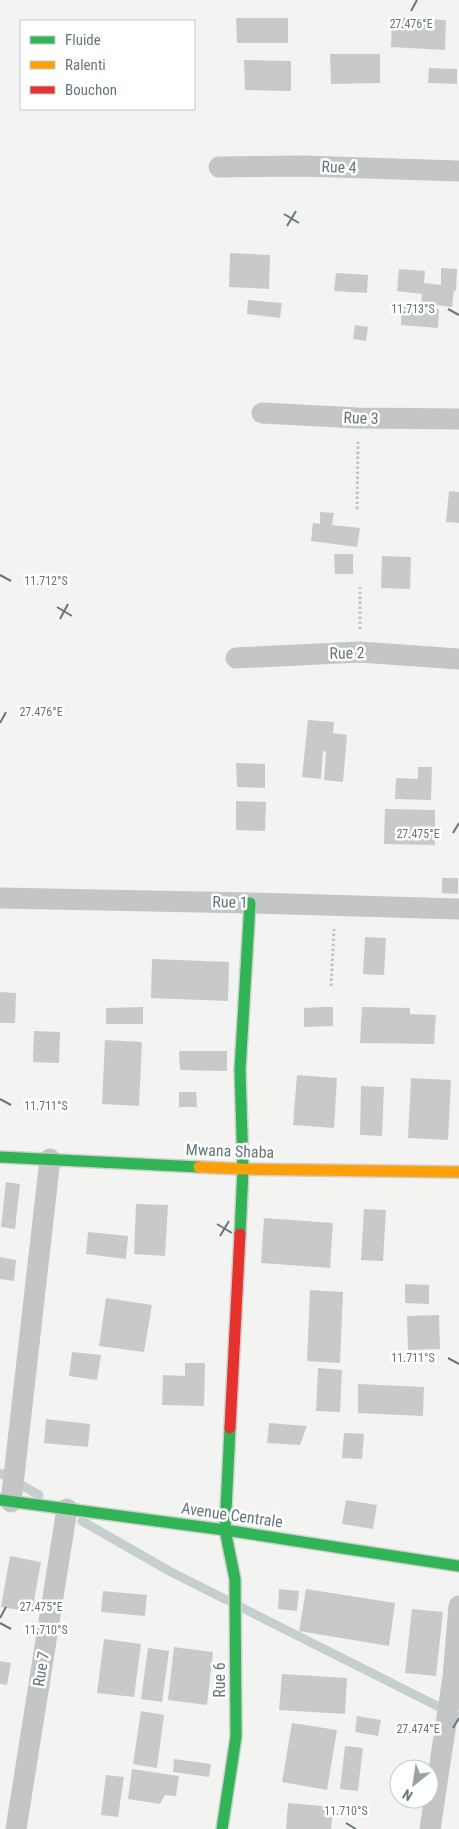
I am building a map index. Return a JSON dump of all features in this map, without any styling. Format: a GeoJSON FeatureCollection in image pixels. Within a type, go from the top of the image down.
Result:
{"type":"FeatureCollection","features":[{"type":"Feature","properties":{"kind":"street","name":"Rue 4"},"geometry":{"type":"LineString","coordinates":[[219,167],[304,166],[459,171]]}},
{"type":"Feature","properties":{"kind":"street","name":"Rue 3"},"geometry":{"type":"LineString","coordinates":[[262,413],[358,418],[459,419]]}},
{"type":"Feature","properties":{"kind":"street","name":"Rue 2"},"geometry":{"type":"LineString","coordinates":[[236,658],[360,652],[459,659]]}},
{"type":"Feature","properties":{"kind":"street","name":"Rue 1"},"geometry":{"type":"LineString","coordinates":[[0,898],[459,909]]}},
{"type":"Feature","properties":{"kind":"street","name":"Rue 6"},"geometry":{"type":"LineString","coordinates":[[222,1829],[236,1737],[235,1579],[225,1530],[243,1169],[240,1070],[250,903]]}},
{"type":"Feature","properties":{"kind":"street","name":"Mwana Shaba"},"geometry":{"type":"LineString","coordinates":[[0,1156],[243,1169],[459,1172]]}},
{"type":"Feature","properties":{"kind":"street"},"geometry":{"type":"LineString","coordinates":[[6,1501],[50,1159]]}},
{"type":"Feature","properties":{"kind":"street","name":"Avenue Centrale"},"geometry":{"type":"LineString","coordinates":[[6,1501],[225,1530],[459,1566]]}},
{"type":"Feature","properties":{"kind":"street","name":"Rue 7"},"geometry":{"type":"LineString","coordinates":[[16,1829],[67,1509]]}},
{"type":"Feature","properties":{"kind":"street"},"geometry":{"type":"LineString","coordinates":[[430,1829],[453,1677],[459,1606]]}},
{"type":"Feature","properties":{"kind":"path"},"geometry":{"type":"LineString","coordinates":[[357,509],[358,418]]}},
{"type":"Feature","properties":{"kind":"path"},"geometry":{"type":"LineString","coordinates":[[360,588],[360,652]]}},
{"type":"Feature","properties":{"kind":"path"},"geometry":{"type":"LineString","coordinates":[[332,986],[335,906]]}},
{"type":"Feature","properties":{"kind":"building"},"geometry":{"type":"Polygon","coordinates":[[[392,17],[446,20],[445,50],[391,47],[392,17]]]}},
{"type":"Feature","properties":{"kind":"building"},"geometry":{"type":"Polygon","coordinates":[[[236,18],[288,18],[288,43],[237,43],[236,18]]]}},
{"type":"Feature","properties":{"kind":"building"},"geometry":{"type":"Polygon","coordinates":[[[330,54],[380,54],[380,83],[331,84],[330,54]]]}},
{"type":"Feature","properties":{"kind":"building"},"geometry":{"type":"Polygon","coordinates":[[[244,60],[291,61],[291,91],[245,90],[244,60]]]}},
{"type":"Feature","properties":{"kind":"building"},"geometry":{"type":"Polygon","coordinates":[[[429,68],[457,69],[457,84],[428,83],[429,68]]]}},
{"type":"Feature","properties":{"kind":"building"},"geometry":{"type":"Polygon","coordinates":[[[230,253],[270,255],[269,289],[229,287],[230,253]]]}},
{"type":"Feature","properties":{"kind":"building"},"geometry":{"type":"Polygon","coordinates":[[[441,268],[457,269],[456,291],[454,290],[452,307],[421,303],[422,294],[397,291],[399,269],[425,271],[424,283],[441,285],[441,268]]]}},
{"type":"Feature","properties":{"kind":"building"},"geometry":{"type":"Polygon","coordinates":[[[336,273],[368,275],[367,293],[334,291],[336,273]]]}},
{"type":"Feature","properties":{"kind":"building"},"geometry":{"type":"Polygon","coordinates":[[[248,300],[282,303],[280,318],[247,314],[248,300]]]}},
{"type":"Feature","properties":{"kind":"building"},"geometry":{"type":"Polygon","coordinates":[[[402,306],[439,309],[438,328],[401,325],[402,306]]]}},
{"type":"Feature","properties":{"kind":"building"},"geometry":{"type":"Polygon","coordinates":[[[355,325],[368,327],[366,341],[353,339],[355,325]]]}},
{"type":"Feature","properties":{"kind":"building"},"geometry":{"type":"Polygon","coordinates":[[[449,491],[459,492],[459,523],[446,522],[449,491]]]}},
{"type":"Feature","properties":{"kind":"building"},"geometry":{"type":"Polygon","coordinates":[[[320,512],[334,513],[332,525],[360,528],[357,547],[311,541],[313,523],[320,524],[320,512]]]}},
{"type":"Feature","properties":{"kind":"building"},"geometry":{"type":"Polygon","coordinates":[[[334,554],[353,554],[353,574],[335,574],[334,554]]]}},
{"type":"Feature","properties":{"kind":"building"},"geometry":{"type":"Polygon","coordinates":[[[382,556],[411,557],[410,589],[381,588],[382,556]]]}},
{"type":"Feature","properties":{"kind":"building"},"geometry":{"type":"Polygon","coordinates":[[[308,720],[334,722],[333,733],[347,735],[343,782],[324,780],[326,752],[323,751],[321,779],[302,777],[308,720]]]}},
{"type":"Feature","properties":{"kind":"building"},"geometry":{"type":"Polygon","coordinates":[[[236,763],[265,764],[265,788],[237,787],[236,763]]]}},
{"type":"Feature","properties":{"kind":"building"},"geometry":{"type":"Polygon","coordinates":[[[418,767],[432,767],[431,800],[395,799],[396,778],[418,779],[418,767]]]}},
{"type":"Feature","properties":{"kind":"building"},"geometry":{"type":"Polygon","coordinates":[[[236,801],[266,802],[265,831],[236,830],[236,801]]]}},
{"type":"Feature","properties":{"kind":"building"},"geometry":{"type":"Polygon","coordinates":[[[385,809],[435,810],[435,845],[384,844],[385,809]]]}},
{"type":"Feature","properties":{"kind":"building"},"geometry":{"type":"Polygon","coordinates":[[[442,878],[458,878],[458,894],[442,893],[442,878]]]}},
{"type":"Feature","properties":{"kind":"building"},"geometry":{"type":"Polygon","coordinates":[[[365,937],[386,938],[384,975],[363,974],[365,937]]]}},
{"type":"Feature","properties":{"kind":"building"},"geometry":{"type":"Polygon","coordinates":[[[152,959],[229,962],[228,1001],[151,998],[152,959]]]}},
{"type":"Feature","properties":{"kind":"building"},"geometry":{"type":"Polygon","coordinates":[[[0,992],[16,993],[15,1023],[0,1023],[0,992]]]}},
{"type":"Feature","properties":{"kind":"building"},"geometry":{"type":"Polygon","coordinates":[[[143,1007],[143,1024],[106,1024],[106,1008],[143,1007]]]}},
{"type":"Feature","properties":{"kind":"building"},"geometry":{"type":"Polygon","coordinates":[[[333,1007],[333,1026],[304,1027],[304,1008],[333,1007]]]}},
{"type":"Feature","properties":{"kind":"building"},"geometry":{"type":"Polygon","coordinates":[[[362,1007],[410,1008],[410,1014],[436,1015],[434,1044],[360,1043],[362,1007]]]}},
{"type":"Feature","properties":{"kind":"building"},"geometry":{"type":"Polygon","coordinates":[[[34,1031],[60,1032],[59,1063],[33,1062],[34,1031]]]}},
{"type":"Feature","properties":{"kind":"building"},"geometry":{"type":"Polygon","coordinates":[[[105,1040],[142,1042],[139,1106],[102,1104],[105,1040]]]}},
{"type":"Feature","properties":{"kind":"building"},"geometry":{"type":"Polygon","coordinates":[[[179,1051],[227,1051],[227,1071],[180,1070],[179,1051]]]}},
{"type":"Feature","properties":{"kind":"building"},"geometry":{"type":"Polygon","coordinates":[[[297,1075],[337,1078],[334,1128],[293,1125],[297,1075]]]}},
{"type":"Feature","properties":{"kind":"building"},"geometry":{"type":"Polygon","coordinates":[[[411,1078],[451,1080],[448,1140],[408,1138],[411,1078]]]}},
{"type":"Feature","properties":{"kind":"building"},"geometry":{"type":"Polygon","coordinates":[[[361,1086],[384,1087],[382,1136],[360,1135],[361,1086]]]}},
{"type":"Feature","properties":{"kind":"building"},"geometry":{"type":"Polygon","coordinates":[[[179,1092],[196,1092],[197,1107],[179,1107],[179,1092]]]}},
{"type":"Feature","properties":{"kind":"building"},"geometry":{"type":"Polygon","coordinates":[[[6,1182],[20,1184],[15,1229],[1,1227],[6,1182]]]}},
{"type":"Feature","properties":{"kind":"building"},"geometry":{"type":"Polygon","coordinates":[[[136,1204],[168,1205],[165,1256],[134,1254],[136,1204]]]}},
{"type":"Feature","properties":{"kind":"building"},"geometry":{"type":"Polygon","coordinates":[[[364,1209],[386,1210],[383,1261],[361,1260],[364,1209]]]}},
{"type":"Feature","properties":{"kind":"building"},"geometry":{"type":"Polygon","coordinates":[[[264,1218],[333,1223],[330,1268],[261,1263],[264,1218]]]}},
{"type":"Feature","properties":{"kind":"building"},"geometry":{"type":"Polygon","coordinates":[[[88,1232],[128,1236],[126,1259],[86,1254],[88,1232]]]}},
{"type":"Feature","properties":{"kind":"building"},"geometry":{"type":"Polygon","coordinates":[[[0,1257],[16,1260],[14,1281],[0,1279],[0,1257]]]}},
{"type":"Feature","properties":{"kind":"building"},"geometry":{"type":"Polygon","coordinates":[[[405,1284],[429,1285],[429,1304],[405,1303],[405,1284]]]}},
{"type":"Feature","properties":{"kind":"building"},"geometry":{"type":"Polygon","coordinates":[[[310,1290],[343,1292],[340,1363],[307,1361],[310,1290]]]}},
{"type":"Feature","properties":{"kind":"building"},"geometry":{"type":"Polygon","coordinates":[[[106,1298],[152,1305],[144,1352],[99,1346],[106,1298]]]}},
{"type":"Feature","properties":{"kind":"building"},"geometry":{"type":"Polygon","coordinates":[[[439,1315],[440,1349],[408,1350],[407,1316],[439,1315]]]}},
{"type":"Feature","properties":{"kind":"building"},"geometry":{"type":"Polygon","coordinates":[[[72,1352],[101,1355],[97,1380],[69,1376],[72,1352]]]}},
{"type":"Feature","properties":{"kind":"building"},"geometry":{"type":"Polygon","coordinates":[[[185,1363],[205,1363],[204,1406],[162,1405],[163,1375],[185,1376],[185,1363]]]}},
{"type":"Feature","properties":{"kind":"building"},"geometry":{"type":"Polygon","coordinates":[[[318,1368],[342,1370],[340,1412],[316,1411],[318,1368]]]}},
{"type":"Feature","properties":{"kind":"building"},"geometry":{"type":"Polygon","coordinates":[[[358,1384],[424,1387],[423,1416],[358,1413],[358,1384]]]}},
{"type":"Feature","properties":{"kind":"building"},"geometry":{"type":"Polygon","coordinates":[[[46,1419],[90,1424],[88,1447],[44,1443],[46,1419]]]}},
{"type":"Feature","properties":{"kind":"building"},"geometry":{"type":"Polygon","coordinates":[[[269,1423],[307,1426],[300,1445],[267,1443],[269,1423]]]}},
{"type":"Feature","properties":{"kind":"building"},"geometry":{"type":"Polygon","coordinates":[[[344,1433],[364,1434],[362,1459],[342,1458],[344,1433]]]}},
{"type":"Feature","properties":{"kind":"building"},"geometry":{"type":"Polygon","coordinates":[[[346,1500],[377,1505],[373,1529],[342,1524],[346,1500]]]}},
{"type":"Feature","properties":{"kind":"building"},"geometry":{"type":"Polygon","coordinates":[[[10,1556],[41,1562],[32,1612],[1,1607],[10,1556]]]}},
{"type":"Feature","properties":{"kind":"building"},"geometry":{"type":"Polygon","coordinates":[[[279,1589],[299,1591],[297,1611],[278,1609],[279,1589]]]}},
{"type":"Feature","properties":{"kind":"building"},"geometry":{"type":"Polygon","coordinates":[[[306,1589],[395,1603],[389,1646],[299,1631],[306,1589]]]}},
{"type":"Feature","properties":{"kind":"building"},"geometry":{"type":"Polygon","coordinates":[[[103,1591],[147,1595],[145,1616],[101,1612],[103,1591]]]}},
{"type":"Feature","properties":{"kind":"building"},"geometry":{"type":"Polygon","coordinates":[[[412,1609],[443,1612],[436,1676],[405,1673],[412,1609]]]}},
{"type":"Feature","properties":{"kind":"building"},"geometry":{"type":"Polygon","coordinates":[[[104,1639],[141,1644],[134,1697],[97,1693],[104,1639]]]}},
{"type":"Feature","properties":{"kind":"building"},"geometry":{"type":"Polygon","coordinates":[[[174,1647],[213,1652],[207,1705],[168,1700],[174,1647]]]}},
{"type":"Feature","properties":{"kind":"building"},"geometry":{"type":"Polygon","coordinates":[[[148,1648],[169,1651],[162,1702],[141,1699],[148,1648]]]}},
{"type":"Feature","properties":{"kind":"building"},"geometry":{"type":"Polygon","coordinates":[[[0,1661],[11,1663],[7,1685],[0,1684],[0,1661]]]}},
{"type":"Feature","properties":{"kind":"building"},"geometry":{"type":"Polygon","coordinates":[[[282,1674],[347,1678],[345,1714],[279,1710],[282,1674]]]}},
{"type":"Feature","properties":{"kind":"building"},"geometry":{"type":"Polygon","coordinates":[[[141,1711],[164,1715],[157,1768],[133,1764],[141,1711]]]}},
{"type":"Feature","properties":{"kind":"building"},"geometry":{"type":"Polygon","coordinates":[[[357,1716],[381,1720],[378,1736],[355,1732],[357,1716]]]}},
{"type":"Feature","properties":{"kind":"building"},"geometry":{"type":"Polygon","coordinates":[[[292,1723],[337,1730],[327,1790],[282,1782],[292,1723]]]}},
{"type":"Feature","properties":{"kind":"building"},"geometry":{"type":"Polygon","coordinates":[[[345,1746],[363,1748],[358,1791],[340,1789],[345,1746]]]}},
{"type":"Feature","properties":{"kind":"building"},"geometry":{"type":"Polygon","coordinates":[[[174,1759],[211,1764],[209,1777],[173,1772],[174,1759]]]}},
{"type":"Feature","properties":{"kind":"building"},"geometry":{"type":"Polygon","coordinates":[[[132,1769],[179,1776],[176,1796],[165,1795],[160,1804],[128,1799],[132,1769]]]}},
{"type":"Feature","properties":{"kind":"building"},"geometry":{"type":"Polygon","coordinates":[[[106,1775],[124,1777],[118,1817],[101,1815],[106,1775]]]}},
{"type":"Feature","properties":{"kind":"building"},"geometry":{"type":"Polygon","coordinates":[[[288,1803],[333,1807],[331,1829],[286,1829],[288,1803]]]}},
{"type":"Feature","properties":{"kind":"waterway"},"geometry":{"type":"LineString","coordinates":[[0,1473],[39,1495]]}},
{"type":"Feature","properties":{"kind":"waterway"},"geometry":{"type":"LineString","coordinates":[[82,1521],[171,1572],[459,1717]]}},
{"type":"Feature","properties":{"kind":"traffic: fast"},"geometry":{"type":"LineString","coordinates":[[240,1234],[243,1169],[240,1070],[250,903]]}},
{"type":"Feature","properties":{"kind":"traffic: fast"},"geometry":{"type":"LineString","coordinates":[[0,1157],[199,1167]]}},
{"type":"Feature","properties":{"kind":"traffic: fast"},"geometry":{"type":"LineString","coordinates":[[222,1829],[236,1737],[235,1579],[225,1530],[230,1428]]}},
{"type":"Feature","properties":{"kind":"traffic: fast"},"geometry":{"type":"LineString","coordinates":[[0,1500],[225,1530],[459,1566]]}},
{"type":"Feature","properties":{"kind":"traffic: slow"},"geometry":{"type":"LineString","coordinates":[[199,1167],[459,1172]]}},
{"type":"Feature","properties":{"kind":"traffic: jam"},"geometry":{"type":"LineString","coordinates":[[230,1428],[240,1234]]}}]}
